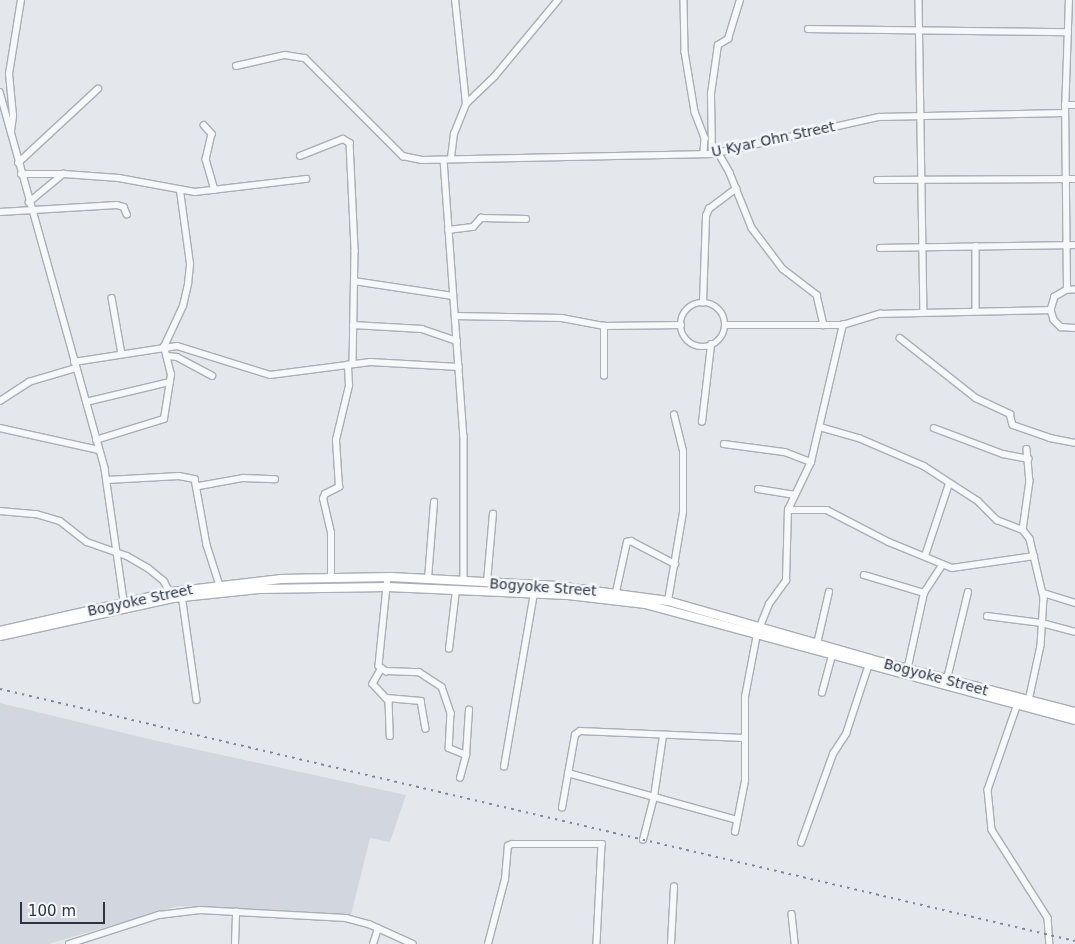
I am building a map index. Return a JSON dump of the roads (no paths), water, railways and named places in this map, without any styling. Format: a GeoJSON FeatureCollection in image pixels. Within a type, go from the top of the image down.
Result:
{"type":"FeatureCollection","features":[{"type":"Feature","properties":{"kind":"main road","name":"Bogyoke Street"},"geometry":{"type":"LineString","coordinates":[[0,634],[181,593],[332,578],[388,577],[487,582],[616,592],[668,600],[832,656],[907,673],[1018,708],[1075,720]]}},
{"type":"Feature","properties":{"kind":"main road","name":"Bogyoke Street"},"geometry":{"type":"LineString","coordinates":[[221,588],[387,587],[534,593],[645,604],[816,644],[869,663]]}},
{"type":"Feature","properties":{"kind":"main road","name":"Bogyoke Street"},"geometry":{"type":"LineString","coordinates":[[907,673],[946,679],[1075,712]]}},
{"type":"Feature","properties":{"kind":"street"},"geometry":{"type":"LineString","coordinates":[[11,133],[13,116],[9,74],[21,0]]}},
{"type":"Feature","properties":{"kind":"street"},"geometry":{"type":"LineString","coordinates":[[455,0],[466,104]]}},
{"type":"Feature","properties":{"kind":"street"},"geometry":{"type":"LineString","coordinates":[[451,158],[454,134],[466,104],[496,76],[558,0]]}},
{"type":"Feature","properties":{"kind":"street"},"geometry":{"type":"LineString","coordinates":[[684,0],[685,52],[695,112],[705,138],[704,154]]}},
{"type":"Feature","properties":{"kind":"street"},"geometry":{"type":"LineString","coordinates":[[740,0],[728,39],[718,46],[711,94],[715,153],[736,189],[752,228],[783,269],[818,295],[824,325]]}},
{"type":"Feature","properties":{"kind":"street"},"geometry":{"type":"LineString","coordinates":[[919,0],[924,312]]}},
{"type":"Feature","properties":{"kind":"street"},"geometry":{"type":"LineString","coordinates":[[1067,290],[1065,105],[1068,0]]}},
{"type":"Feature","properties":{"kind":"street"},"geometry":{"type":"LineString","coordinates":[[808,29],[919,32],[1068,32]]}},
{"type":"Feature","properties":{"kind":"street"},"geometry":{"type":"LineString","coordinates":[[1067,50],[1075,50]]}},
{"type":"Feature","properties":{"kind":"street"},"geometry":{"type":"LineString","coordinates":[[236,66],[286,55],[305,58],[403,156],[444,160],[464,436],[464,581]]}},
{"type":"Feature","properties":{"kind":"street"},"geometry":{"type":"LineString","coordinates":[[18,163],[98,89]]}},
{"type":"Feature","properties":{"kind":"street"},"geometry":{"type":"LineString","coordinates":[[0,92],[21,174],[107,480],[124,605]]}},
{"type":"Feature","properties":{"kind":"street"},"geometry":{"type":"LineString","coordinates":[[1065,105],[1075,105]]}},
{"type":"Feature","properties":{"kind":"street","name":"U Kyar Ohn Street"},"geometry":{"type":"LineString","coordinates":[[444,160],[451,158],[704,154],[879,116],[1065,113]]}},
{"type":"Feature","properties":{"kind":"street"},"geometry":{"type":"LineString","coordinates":[[204,125],[212,134],[206,159],[215,190]]}},
{"type":"Feature","properties":{"kind":"street"},"geometry":{"type":"LineString","coordinates":[[300,156],[343,138],[350,143],[354,281],[349,386],[336,440],[339,488],[325,494],[323,499],[331,533],[332,578]]}},
{"type":"Feature","properties":{"kind":"street"},"geometry":{"type":"LineString","coordinates":[[21,174],[64,174],[119,178],[180,191],[215,190],[306,179]]}},
{"type":"Feature","properties":{"kind":"street"},"geometry":{"type":"LineString","coordinates":[[29,203],[64,174]]}},
{"type":"Feature","properties":{"kind":"street"},"geometry":{"type":"LineString","coordinates":[[877,180],[922,178],[1075,179]]}},
{"type":"Feature","properties":{"kind":"street"},"geometry":{"type":"LineString","coordinates":[[703,303],[706,216],[709,209],[736,189]]}},
{"type":"Feature","properties":{"kind":"street"},"geometry":{"type":"LineString","coordinates":[[96,440],[164,419],[170,382],[168,356],[164,346],[183,306],[188,284],[189,257],[180,191]]}},
{"type":"Feature","properties":{"kind":"street"},"geometry":{"type":"LineString","coordinates":[[0,212],[117,205],[124,208],[127,214]]}},
{"type":"Feature","properties":{"kind":"street"},"geometry":{"type":"LineString","coordinates":[[448,230],[473,227],[480,218],[526,218]]}},
{"type":"Feature","properties":{"kind":"street"},"geometry":{"type":"LineString","coordinates":[[880,248],[1075,245]]}},
{"type":"Feature","properties":{"kind":"street"},"geometry":{"type":"LineString","coordinates":[[976,246],[976,311]]}},
{"type":"Feature","properties":{"kind":"street"},"geometry":{"type":"LineString","coordinates":[[354,281],[453,296]]}},
{"type":"Feature","properties":{"kind":"street"},"geometry":{"type":"LineString","coordinates":[[1075,290],[1067,290],[1056,297],[1051,310],[1054,320],[1061,327],[1075,328]]}},
{"type":"Feature","properties":{"kind":"street"},"geometry":{"type":"LineString","coordinates":[[112,298],[122,354]]}},
{"type":"Feature","properties":{"kind":"street"},"geometry":{"type":"LineString","coordinates":[[702,422],[712,345],[723,333],[725,325],[719,309],[703,303],[688,309],[681,325],[688,340],[695,345],[712,345]]}},
{"type":"Feature","properties":{"kind":"street"},"geometry":{"type":"LineString","coordinates":[[725,325],[843,325],[880,314],[1051,310]]}},
{"type":"Feature","properties":{"kind":"street"},"geometry":{"type":"LineString","coordinates":[[455,316],[562,318],[604,326],[681,325]]}},
{"type":"Feature","properties":{"kind":"street"},"geometry":{"type":"LineString","coordinates":[[352,325],[408,327],[457,341]]}},
{"type":"Feature","properties":{"kind":"street"},"geometry":{"type":"LineString","coordinates":[[735,832],[745,781],[745,697],[758,630],[786,581],[788,510],[811,462],[843,325]]}},
{"type":"Feature","properties":{"kind":"street"},"geometry":{"type":"LineString","coordinates":[[604,326],[604,376]]}},
{"type":"Feature","properties":{"kind":"street"},"geometry":{"type":"LineString","coordinates":[[900,338],[976,398],[1010,414],[1013,425],[1050,438],[1075,443]]}},
{"type":"Feature","properties":{"kind":"street"},"geometry":{"type":"LineString","coordinates":[[0,401],[29,382],[75,365],[164,346],[189,348],[264,374],[350,364],[404,362],[459,367]]}},
{"type":"Feature","properties":{"kind":"street"},"geometry":{"type":"LineString","coordinates":[[168,356],[177,357],[212,376]]}},
{"type":"Feature","properties":{"kind":"street"},"geometry":{"type":"LineString","coordinates":[[86,402],[170,382]]}},
{"type":"Feature","properties":{"kind":"street"},"geometry":{"type":"LineString","coordinates":[[668,600],[682,527],[683,451],[674,415]]}},
{"type":"Feature","properties":{"kind":"street"},"geometry":{"type":"LineString","coordinates":[[820,427],[859,438],[924,466],[949,484],[978,501],[997,520],[1023,530],[1030,539],[1043,593],[1036,678],[1029,701]]}},
{"type":"Feature","properties":{"kind":"street"},"geometry":{"type":"LineString","coordinates":[[0,428],[99,450]]}},
{"type":"Feature","properties":{"kind":"street"},"geometry":{"type":"LineString","coordinates":[[934,428],[1003,454],[1029,459]]}},
{"type":"Feature","properties":{"kind":"street"},"geometry":{"type":"LineString","coordinates":[[724,444],[785,452],[811,462]]}},
{"type":"Feature","properties":{"kind":"street"},"geometry":{"type":"LineString","coordinates":[[1023,530],[1030,481],[1027,449]]}},
{"type":"Feature","properties":{"kind":"street"},"geometry":{"type":"LineString","coordinates":[[107,480],[183,476],[194,478],[199,486],[207,545],[221,588]]}},
{"type":"Feature","properties":{"kind":"street"},"geometry":{"type":"LineString","coordinates":[[199,486],[243,478],[275,479]]}},
{"type":"Feature","properties":{"kind":"street"},"geometry":{"type":"LineString","coordinates":[[924,556],[949,484]]}},
{"type":"Feature","properties":{"kind":"street"},"geometry":{"type":"LineString","coordinates":[[758,489],[794,495]]}},
{"type":"Feature","properties":{"kind":"street"},"geometry":{"type":"LineString","coordinates":[[428,579],[434,502]]}},
{"type":"Feature","properties":{"kind":"street"},"geometry":{"type":"LineString","coordinates":[[0,510],[55,518],[91,545],[116,551],[156,573],[172,595]]}},
{"type":"Feature","properties":{"kind":"street"},"geometry":{"type":"LineString","coordinates":[[788,510],[827,510],[942,566],[952,568],[1034,556]]}},
{"type":"Feature","properties":{"kind":"street"},"geometry":{"type":"LineString","coordinates":[[487,582],[493,514]]}},
{"type":"Feature","properties":{"kind":"street"},"geometry":{"type":"LineString","coordinates":[[616,592],[627,542],[631,541],[675,564]]}},
{"type":"Feature","properties":{"kind":"street"},"geometry":{"type":"LineString","coordinates":[[907,673],[924,594],[942,566]]}},
{"type":"Feature","properties":{"kind":"street"},"geometry":{"type":"LineString","coordinates":[[864,575],[924,594]]}},
{"type":"Feature","properties":{"kind":"street"},"geometry":{"type":"LineString","coordinates":[[388,577],[379,666],[381,670],[373,684],[387,698],[421,701],[426,729]]}},
{"type":"Feature","properties":{"kind":"street"},"geometry":{"type":"LineString","coordinates":[[449,649],[456,590]]}},
{"type":"Feature","properties":{"kind":"street"},"geometry":{"type":"LineString","coordinates":[[816,644],[829,592]]}},
{"type":"Feature","properties":{"kind":"street"},"geometry":{"type":"LineString","coordinates":[[946,679],[968,592]]}},
{"type":"Feature","properties":{"kind":"street"},"geometry":{"type":"LineString","coordinates":[[181,593],[197,700]]}},
{"type":"Feature","properties":{"kind":"street"},"geometry":{"type":"LineString","coordinates":[[504,767],[534,593]]}},
{"type":"Feature","properties":{"kind":"street"},"geometry":{"type":"LineString","coordinates":[[1043,593],[1075,603]]}},
{"type":"Feature","properties":{"kind":"street"},"geometry":{"type":"LineString","coordinates":[[987,616],[1042,623],[1075,632]]}},
{"type":"Feature","properties":{"kind":"street"},"geometry":{"type":"LineString","coordinates":[[822,693],[832,656]]}},
{"type":"Feature","properties":{"kind":"street"},"geometry":{"type":"LineString","coordinates":[[801,843],[833,754],[846,734],[869,663]]}},
{"type":"Feature","properties":{"kind":"street"},"geometry":{"type":"LineString","coordinates":[[381,670],[419,672],[442,687],[451,713],[449,748],[466,755]]}},
{"type":"Feature","properties":{"kind":"street"},"geometry":{"type":"LineString","coordinates":[[387,698],[390,736]]}},
{"type":"Feature","properties":{"kind":"street"},"geometry":{"type":"LineString","coordinates":[[1020,699],[988,790],[992,830],[1048,918],[1050,944]]}},
{"type":"Feature","properties":{"kind":"street"},"geometry":{"type":"LineString","coordinates":[[460,778],[466,755],[470,710]]}},
{"type":"Feature","properties":{"kind":"street"},"geometry":{"type":"LineString","coordinates":[[562,808],[575,735],[580,730],[663,736],[744,738]]}},
{"type":"Feature","properties":{"kind":"street"},"geometry":{"type":"LineString","coordinates":[[643,840],[654,798],[663,736]]}},
{"type":"Feature","properties":{"kind":"street"},"geometry":{"type":"LineString","coordinates":[[568,773],[738,820]]}},
{"type":"Feature","properties":{"kind":"street"},"geometry":{"type":"LineString","coordinates":[[488,944],[505,879],[508,846],[512,844],[602,844],[596,944]]}},
{"type":"Feature","properties":{"kind":"street"},"geometry":{"type":"LineString","coordinates":[[671,944],[674,887]]}},
{"type":"Feature","properties":{"kind":"street"},"geometry":{"type":"LineString","coordinates":[[69,944],[172,912],[236,912],[346,918],[378,928],[413,944]]}},
{"type":"Feature","properties":{"kind":"street"},"geometry":{"type":"LineString","coordinates":[[235,944],[236,912]]}},
{"type":"Feature","properties":{"kind":"street"},"geometry":{"type":"LineString","coordinates":[[792,914],[795,944]]}},
{"type":"Feature","properties":{"kind":"street"},"geometry":{"type":"LineString","coordinates":[[373,944],[378,928]]}},
{"type":"Feature","properties":{"kind":"railway"},"geometry":{"type":"LineString","coordinates":[[0,689],[1075,941]]}}]}
